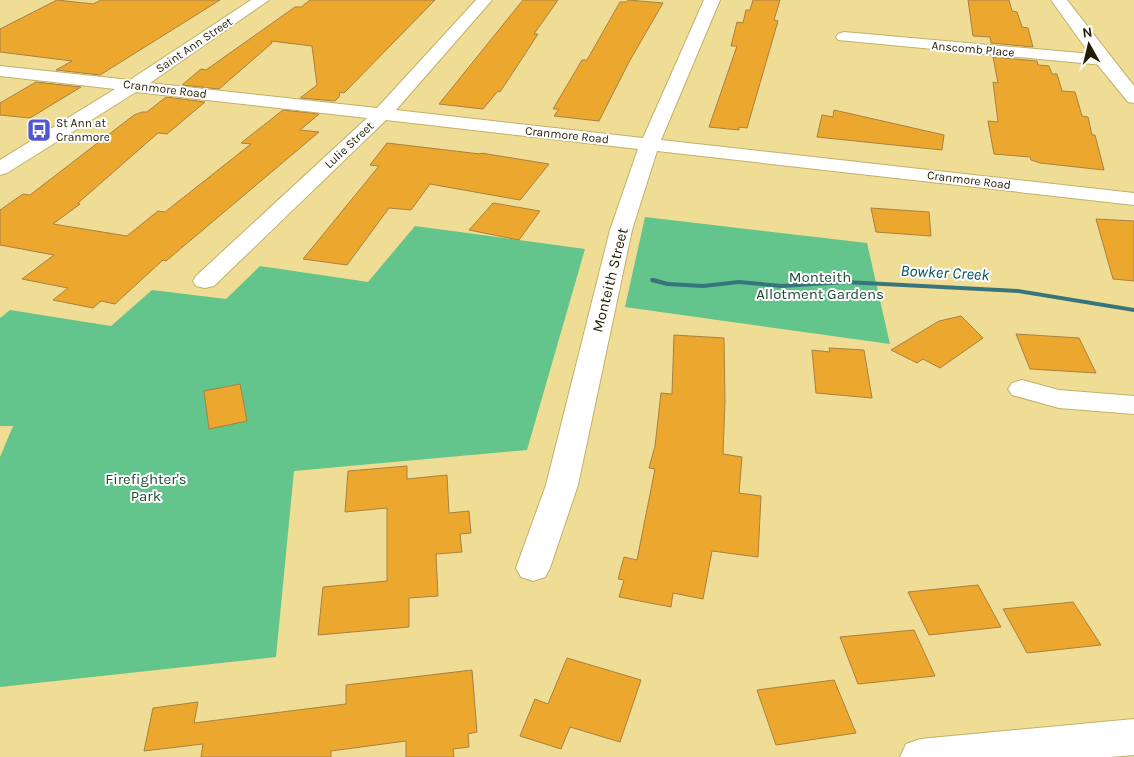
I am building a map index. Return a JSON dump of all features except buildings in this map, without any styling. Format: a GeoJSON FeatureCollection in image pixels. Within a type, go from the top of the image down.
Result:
{"type":"FeatureCollection","features":[{"type":"Feature","properties":{"kind":"street","name":"Saint Ann Street"},"geometry":{"type":"LineString","coordinates":[[0,170],[133,86],[261,0]]}},
{"type":"Feature","properties":{"kind":"street","name":"Lulie Street"},"geometry":{"type":"LineString","coordinates":[[204,281],[381,115],[484,0]]}},
{"type":"Feature","properties":{"kind":"street","name":"Monteith Street"},"geometry":{"type":"LineString","coordinates":[[534,568],[562,485],[621,230],[650,144],[712,0]]}},
{"type":"Feature","properties":{"kind":"street"},"geometry":{"type":"LineString","coordinates":[[1059,0],[1102,60],[1134,98]]}},
{"type":"Feature","properties":{"kind":"street","name":"Anscomb Place"},"geometry":{"type":"LineString","coordinates":[[844,37],[1102,60]]}},
{"type":"Feature","properties":{"kind":"street","name":"Cranmore Road"},"geometry":{"type":"LineString","coordinates":[[0,71],[1134,199]]}},
{"type":"Feature","properties":{"kind":"street"},"geometry":{"type":"LineString","coordinates":[[1022,389],[1059,399],[1134,404]]}},
{"type":"Feature","properties":{"kind":"street"},"geometry":{"type":"LineString","coordinates":[[920,757],[1134,737]]}},
{"type":"Feature","properties":{"kind":"green space","name":"Monteith Allotment Gardens"},"geometry":{"type":"Polygon","coordinates":[[[645,217],[867,243],[890,344],[625,307],[645,217]]]}},
{"type":"Feature","properties":{"kind":"green space","name":"Firefighter's Park"},"geometry":{"type":"Polygon","coordinates":[[[415,226],[585,249],[527,450],[294,471],[276,657],[0,687],[0,457],[13,426],[0,426],[0,318],[10,310],[111,326],[152,290],[226,299],[260,266],[368,282],[415,226]]]}},
{"type":"Feature","properties":{"kind":"waterway","name":"Bowker Creek"},"geometry":{"type":"LineString","coordinates":[[654,280],[667,284],[703,286],[739,282],[782,286],[845,282],[1018,291],[1134,310]]}},
{"type":"Feature","properties":{"kind":"place","name":"St Ann at Cranmore"},"geometry":{"type":"Point","coordinates":[39,130]}}]}
